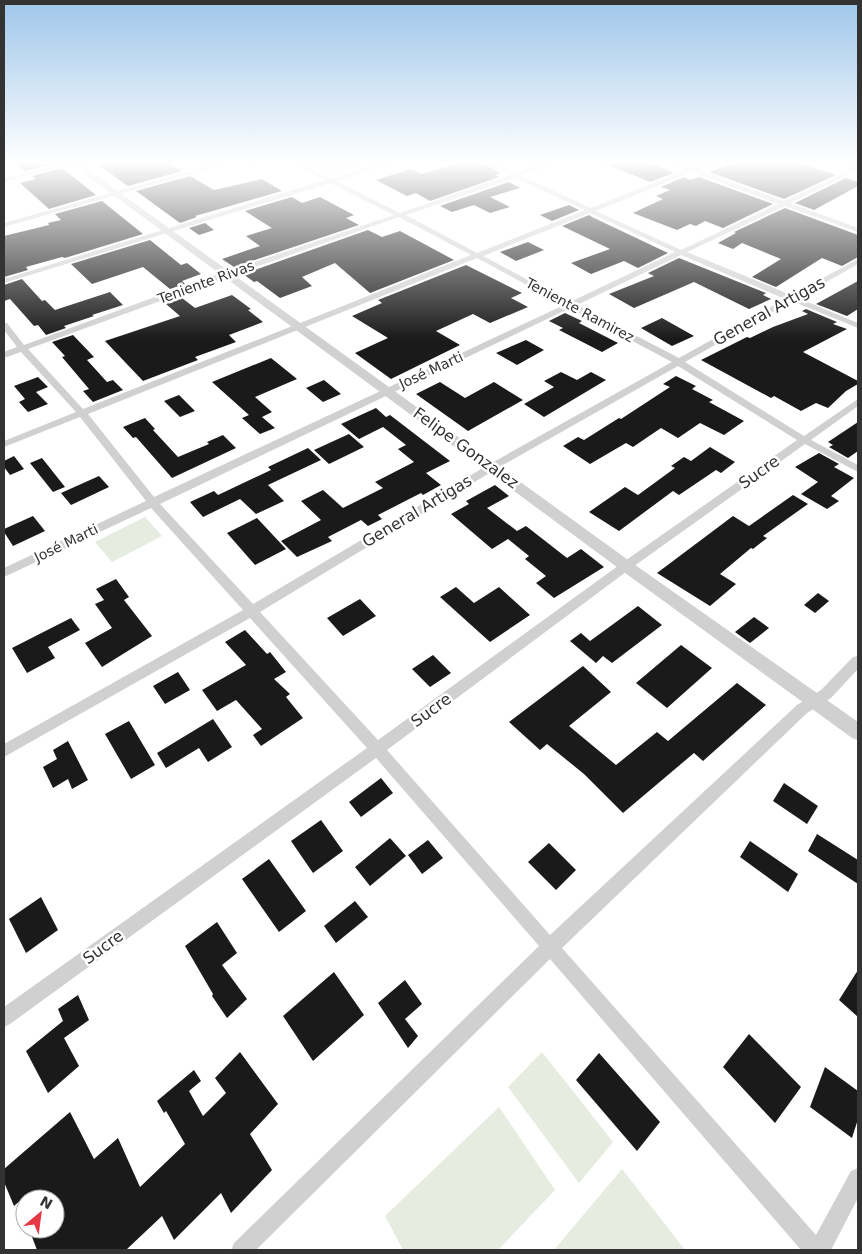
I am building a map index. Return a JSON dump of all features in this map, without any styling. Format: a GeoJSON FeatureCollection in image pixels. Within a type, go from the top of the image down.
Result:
{"type":"FeatureCollection","features":[{"type":"Feature","properties":{"kind":"street"},"geometry":{"type":"LineString","coordinates":[[4,225],[17,222]]}},
{"type":"Feature","properties":{"kind":"street","name":"Felipe Gonzalez"},"geometry":{"type":"LineString","coordinates":[[155,222],[492,466],[626,566],[858,732]]}},
{"type":"Feature","properties":{"kind":"street"},"geometry":{"type":"LineString","coordinates":[[4,281],[199,222]]}},
{"type":"Feature","properties":{"kind":"street","name":"Teniente Rivas"},"geometry":{"type":"LineString","coordinates":[[4,355],[226,274],[381,222]]}},
{"type":"Feature","properties":{"kind":"street","name":"Teniente Ramirez"},"geometry":{"type":"LineString","coordinates":[[412,222],[677,361],[804,440],[858,469]]}},
{"type":"Feature","properties":{"kind":"street"},"geometry":{"type":"LineString","coordinates":[[4,444],[80,412],[564,222]]}},
{"type":"Feature","properties":{"kind":"street"},"geometry":{"type":"LineString","coordinates":[[615,222],[680,252],[858,326]]}},
{"type":"Feature","properties":{"kind":"street","name":"José Marti"},"geometry":{"type":"LineString","coordinates":[[4,573],[745,222]]}},
{"type":"Feature","properties":{"kind":"street"},"geometry":{"type":"LineString","coordinates":[[833,222],[858,230]]}},
{"type":"Feature","properties":{"kind":"street","name":"General Artigas"},"geometry":{"type":"LineString","coordinates":[[4,751],[251,611],[492,466],[858,261]]}},
{"type":"Feature","properties":{"kind":"street"},"geometry":{"type":"LineString","coordinates":[[4,325],[80,412],[152,502],[377,749],[815,1250]]}},
{"type":"Feature","properties":{"kind":"street","name":"Sucre"},"geometry":{"type":"LineString","coordinates":[[4,1018],[377,749],[626,566],[858,402]]}},
{"type":"Feature","properties":{"kind":"street"},"geometry":{"type":"LineString","coordinates":[[241,1250],[550,947],[802,708],[826,694],[858,661]]}},
{"type":"Feature","properties":{"kind":"street"},"geometry":{"type":"LineString","coordinates":[[820,1250],[858,1178]]}},
{"type":"Feature","properties":{"kind":"shaded area"},"geometry":{"type":"Polygon","coordinates":[[[145,517],[162,536],[112,562],[95,542],[145,517]]]}},
{"type":"Feature","properties":{"kind":"shaded area"},"geometry":{"type":"Polygon","coordinates":[[[542,1052],[613,1142],[579,1183],[508,1087],[542,1052]]]}},
{"type":"Feature","properties":{"kind":"shaded area"},"geometry":{"type":"Polygon","coordinates":[[[499,1107],[555,1190],[498,1250],[403,1250],[385,1216],[499,1107]]]}},
{"type":"Feature","properties":{"kind":"shaded area"},"geometry":{"type":"Polygon","coordinates":[[[622,1169],[685,1250],[554,1250],[622,1169]]]}},
{"type":"Feature","properties":{"kind":"building"},"geometry":{"type":"Polygon","coordinates":[[[127,222],[143,234],[65,258],[62,257],[26,267],[28,270],[4,277],[4,236],[49,225],[48,223],[127,222]]]}},
{"type":"Feature","properties":{"kind":"building"},"geometry":{"type":"Polygon","coordinates":[[[262,222],[353,222],[359,225],[234,267],[222,259],[260,246],[246,236],[272,228],[262,222]]]}},
{"type":"Feature","properties":{"kind":"building"},"geometry":{"type":"Polygon","coordinates":[[[573,222],[602,222],[668,253],[638,268],[624,261],[591,274],[571,263],[610,249],[562,226],[573,222]]]}},
{"type":"Feature","properties":{"kind":"building"},"geometry":{"type":"Polygon","coordinates":[[[655,222],[704,222],[696,226],[690,224],[677,230],[655,222]]]}},
{"type":"Feature","properties":{"kind":"building"},"geometry":{"type":"Polygon","coordinates":[[[706,222],[736,222],[723,228],[706,222]]]}},
{"type":"Feature","properties":{"kind":"building"},"geometry":{"type":"Polygon","coordinates":[[[756,222],[822,222],[858,235],[858,257],[842,266],[822,258],[776,287],[752,277],[781,259],[742,243],[733,249],[718,243],[736,233],[734,232],[756,222]]]}},
{"type":"Feature","properties":{"kind":"building"},"geometry":{"type":"Polygon","coordinates":[[[205,223],[214,230],[199,235],[189,228],[205,223]]]}},
{"type":"Feature","properties":{"kind":"building"},"geometry":{"type":"Polygon","coordinates":[[[368,230],[382,237],[400,231],[454,260],[370,293],[335,263],[302,277],[312,286],[280,298],[257,281],[254,282],[243,274],[368,230]]]}},
{"type":"Feature","properties":{"kind":"building"},"geometry":{"type":"Polygon","coordinates":[[[150,240],[181,265],[187,263],[201,274],[182,281],[185,284],[170,289],[143,267],[92,284],[71,264],[150,240]]]}},
{"type":"Feature","properties":{"kind":"building"},"geometry":{"type":"Polygon","coordinates":[[[528,242],[544,250],[516,261],[500,252],[528,242]]]}},
{"type":"Feature","properties":{"kind":"building"},"geometry":{"type":"Polygon","coordinates":[[[679,258],[766,293],[763,295],[771,299],[749,309],[694,282],[634,308],[609,294],[654,276],[648,273],[679,258]]]}},
{"type":"Feature","properties":{"kind":"building"},"geometry":{"type":"Polygon","coordinates":[[[466,265],[522,293],[511,298],[528,307],[490,323],[473,314],[436,331],[460,345],[391,379],[355,353],[388,338],[352,316],[382,303],[378,300],[466,265]]]}},
{"type":"Feature","properties":{"kind":"building"},"geometry":{"type":"Polygon","coordinates":[[[22,279],[42,301],[45,300],[55,310],[110,292],[123,305],[92,315],[94,316],[64,326],[66,328],[46,335],[38,325],[34,326],[10,299],[4,301],[4,285],[22,279]]]}},
{"type":"Feature","properties":{"kind":"building"},"geometry":{"type":"Polygon","coordinates":[[[858,281],[858,309],[847,316],[816,304],[858,281]]]}},
{"type":"Feature","properties":{"kind":"building"},"geometry":{"type":"Polygon","coordinates":[[[232,295],[251,309],[248,310],[263,322],[229,335],[236,342],[195,357],[198,360],[143,381],[105,341],[180,316],[166,304],[182,298],[195,308],[232,295]]]}},
{"type":"Feature","properties":{"kind":"building"},"geometry":{"type":"Polygon","coordinates":[[[806,309],[837,322],[833,324],[847,329],[803,352],[858,381],[858,384],[846,391],[828,408],[816,403],[801,411],[774,396],[771,398],[701,360],[747,337],[750,338],[808,314],[802,311],[806,309]]]}},
{"type":"Feature","properties":{"kind":"building"},"geometry":{"type":"Polygon","coordinates":[[[565,313],[582,321],[579,323],[618,343],[602,352],[559,330],[563,328],[549,321],[565,313]]]}},
{"type":"Feature","properties":{"kind":"building"},"geometry":{"type":"Polygon","coordinates":[[[662,318],[694,336],[672,346],[641,328],[662,318]]]}},
{"type":"Feature","properties":{"kind":"building"},"geometry":{"type":"Polygon","coordinates":[[[73,335],[94,357],[87,360],[107,382],[113,380],[123,390],[93,402],[83,391],[89,389],[62,357],[65,356],[52,342],[73,335]]]}},
{"type":"Feature","properties":{"kind":"building"},"geometry":{"type":"Polygon","coordinates":[[[526,340],[544,350],[517,365],[496,353],[526,340]]]}},
{"type":"Feature","properties":{"kind":"building"},"geometry":{"type":"Polygon","coordinates":[[[271,358],[297,379],[255,397],[272,412],[262,417],[275,428],[260,434],[242,418],[249,415],[212,382],[271,358]]]}},
{"type":"Feature","properties":{"kind":"building"},"geometry":{"type":"Polygon","coordinates":[[[561,372],[577,380],[591,372],[606,380],[544,417],[524,404],[554,387],[544,381],[561,372]]]}},
{"type":"Feature","properties":{"kind":"building"},"geometry":{"type":"Polygon","coordinates":[[[676,376],[696,386],[692,389],[713,400],[709,402],[744,421],[724,435],[700,423],[678,438],[661,428],[633,447],[626,443],[590,464],[563,446],[578,437],[584,440],[619,418],[621,419],[670,387],[663,384],[676,376]]]}},
{"type":"Feature","properties":{"kind":"building"},"geometry":{"type":"Polygon","coordinates":[[[38,377],[48,387],[36,392],[48,404],[28,412],[19,402],[25,399],[14,386],[38,377]]]}},
{"type":"Feature","properties":{"kind":"building"},"geometry":{"type":"Polygon","coordinates":[[[324,380],[341,394],[323,402],[306,388],[324,380]]]}},
{"type":"Feature","properties":{"kind":"building"},"geometry":{"type":"Polygon","coordinates":[[[440,382],[465,398],[494,382],[523,400],[468,431],[416,394],[440,382]]]}},
{"type":"Feature","properties":{"kind":"building"},"geometry":{"type":"Polygon","coordinates":[[[179,395],[195,411],[180,417],[164,401],[179,395]]]}},
{"type":"Feature","properties":{"kind":"building"},"geometry":{"type":"Polygon","coordinates":[[[376,408],[386,417],[390,415],[450,461],[426,473],[441,485],[378,515],[382,519],[368,526],[361,520],[328,537],[332,541],[297,557],[281,541],[321,520],[301,501],[323,490],[343,508],[383,488],[375,482],[414,462],[398,449],[406,445],[383,427],[359,439],[341,424],[376,408]]]}},
{"type":"Feature","properties":{"kind":"building"},"geometry":{"type":"Polygon","coordinates":[[[145,418],[155,429],[153,430],[178,457],[209,444],[207,442],[223,435],[236,448],[172,478],[136,437],[133,438],[123,427],[145,418]]]}},
{"type":"Feature","properties":{"kind":"building"},"geometry":{"type":"Polygon","coordinates":[[[858,422],[858,451],[848,458],[829,447],[833,445],[828,442],[858,422]]]}},
{"type":"Feature","properties":{"kind":"building"},"geometry":{"type":"Polygon","coordinates":[[[349,434],[364,447],[329,464],[314,450],[349,434]]]}},
{"type":"Feature","properties":{"kind":"building"},"geometry":{"type":"Polygon","coordinates":[[[710,447],[735,462],[721,473],[716,470],[679,495],[673,491],[619,531],[589,512],[625,487],[638,495],[675,468],[671,466],[684,457],[691,461],[710,447]]]}},
{"type":"Feature","properties":{"kind":"building"},"geometry":{"type":"Polygon","coordinates":[[[308,448],[321,460],[268,485],[284,501],[256,514],[240,499],[203,517],[190,502],[214,491],[218,495],[271,470],[268,467],[308,448]]]}},
{"type":"Feature","properties":{"kind":"building"},"geometry":{"type":"Polygon","coordinates":[[[819,453],[839,464],[834,467],[854,478],[831,496],[839,501],[827,509],[801,494],[818,482],[795,467],[819,453]]]}},
{"type":"Feature","properties":{"kind":"building"},"geometry":{"type":"Polygon","coordinates":[[[14,456],[24,469],[10,475],[4,467],[4,461],[14,456]]]}},
{"type":"Feature","properties":{"kind":"building"},"geometry":{"type":"Polygon","coordinates":[[[42,458],[65,487],[53,492],[30,463],[42,458]]]}},
{"type":"Feature","properties":{"kind":"building"},"geometry":{"type":"Polygon","coordinates":[[[99,476],[109,487],[71,505],[61,493],[99,476]]]}},
{"type":"Feature","properties":{"kind":"building"},"geometry":{"type":"Polygon","coordinates":[[[495,485],[509,496],[487,508],[517,531],[526,526],[567,558],[581,549],[604,567],[554,598],[536,583],[546,576],[525,559],[529,556],[508,539],[492,549],[451,514],[469,504],[466,501],[495,485]]]}},
{"type":"Feature","properties":{"kind":"building"},"geometry":{"type":"Polygon","coordinates":[[[793,495],[808,504],[763,536],[767,538],[753,549],[751,548],[720,574],[736,584],[710,606],[657,573],[733,516],[749,526],[793,495]]]}},
{"type":"Feature","properties":{"kind":"building"},"geometry":{"type":"Polygon","coordinates":[[[33,516],[45,531],[13,546],[4,529],[33,516]]]}},
{"type":"Feature","properties":{"kind":"building"},"geometry":{"type":"Polygon","coordinates":[[[257,518],[286,549],[255,565],[227,533],[257,518]]]}},
{"type":"Feature","properties":{"kind":"building"},"geometry":{"type":"Polygon","coordinates":[[[116,579],[129,597],[124,600],[152,636],[102,667],[85,643],[112,628],[95,604],[104,600],[96,589],[116,579]]]}},
{"type":"Feature","properties":{"kind":"building"},"geometry":{"type":"Polygon","coordinates":[[[456,587],[474,603],[499,587],[530,615],[490,642],[440,597],[456,587]]]}},
{"type":"Feature","properties":{"kind":"building"},"geometry":{"type":"Polygon","coordinates":[[[818,593],[829,601],[815,613],[804,605],[818,593]]]}},
{"type":"Feature","properties":{"kind":"building"},"geometry":{"type":"Polygon","coordinates":[[[360,599],[376,616],[343,636],[327,618],[360,599]]]}},
{"type":"Feature","properties":{"kind":"building"},"geometry":{"type":"Polygon","coordinates":[[[638,606],[662,625],[612,663],[603,656],[596,663],[570,641],[581,633],[590,641],[638,606]]]}},
{"type":"Feature","properties":{"kind":"building"},"geometry":{"type":"Polygon","coordinates":[[[754,617],[769,628],[750,643],[735,632],[754,617]]]}},
{"type":"Feature","properties":{"kind":"building"},"geometry":{"type":"Polygon","coordinates":[[[71,618],[80,630],[48,647],[55,658],[27,673],[12,648],[71,618]]]}},
{"type":"Feature","properties":{"kind":"building"},"geometry":{"type":"Polygon","coordinates":[[[245,630],[267,654],[270,652],[286,672],[274,679],[290,694],[286,697],[303,718],[261,746],[253,735],[262,729],[236,700],[217,711],[202,690],[246,665],[225,642],[245,630]]]}},
{"type":"Feature","properties":{"kind":"building"},"geometry":{"type":"Polygon","coordinates":[[[681,645],[712,668],[667,708],[636,683],[681,645]]]}},
{"type":"Feature","properties":{"kind":"building"},"geometry":{"type":"Polygon","coordinates":[[[433,655],[451,673],[430,687],[412,669],[433,655]]]}},
{"type":"Feature","properties":{"kind":"building"},"geometry":{"type":"Polygon","coordinates":[[[583,666],[611,692],[569,726],[616,765],[657,732],[668,741],[737,683],[766,705],[703,761],[694,753],[623,813],[584,774],[547,744],[540,750],[509,722],[583,666]]]}},
{"type":"Feature","properties":{"kind":"building"},"geometry":{"type":"Polygon","coordinates":[[[178,672],[190,690],[165,704],[153,686],[178,672]]]}},
{"type":"Feature","properties":{"kind":"building"},"geometry":{"type":"Polygon","coordinates":[[[213,719],[232,747],[208,762],[199,748],[166,768],[157,753],[213,719]]]}},
{"type":"Feature","properties":{"kind":"building"},"geometry":{"type":"Polygon","coordinates":[[[129,721],[155,765],[131,779],[105,734],[129,721]]]}},
{"type":"Feature","properties":{"kind":"building"},"geometry":{"type":"Polygon","coordinates":[[[68,741],[88,780],[72,789],[68,779],[53,788],[43,767],[57,759],[53,750],[68,741]]]}},
{"type":"Feature","properties":{"kind":"building"},"geometry":{"type":"Polygon","coordinates":[[[381,778],[393,793],[361,817],[349,802],[381,778]]]}},
{"type":"Feature","properties":{"kind":"building"},"geometry":{"type":"Polygon","coordinates":[[[784,783],[818,806],[807,824],[773,801],[784,783]]]}},
{"type":"Feature","properties":{"kind":"building"},"geometry":{"type":"Polygon","coordinates":[[[321,820],[343,851],[313,873],[291,841],[321,820]]]}},
{"type":"Feature","properties":{"kind":"building"},"geometry":{"type":"Polygon","coordinates":[[[817,834],[858,860],[858,884],[808,851],[817,834]]]}},
{"type":"Feature","properties":{"kind":"building"},"geometry":{"type":"Polygon","coordinates":[[[390,838],[406,856],[370,886],[355,867],[390,838]]]}},
{"type":"Feature","properties":{"kind":"building"},"geometry":{"type":"Polygon","coordinates":[[[428,840],[443,858],[422,874],[408,855],[428,840]]]}},
{"type":"Feature","properties":{"kind":"building"},"geometry":{"type":"Polygon","coordinates":[[[750,841],[798,874],[788,892],[740,857],[750,841]]]}},
{"type":"Feature","properties":{"kind":"building"},"geometry":{"type":"Polygon","coordinates":[[[549,843],[576,870],[556,890],[528,862],[549,843]]]}},
{"type":"Feature","properties":{"kind":"building"},"geometry":{"type":"Polygon","coordinates":[[[269,859],[306,911],[279,932],[242,879],[269,859]]]}},
{"type":"Feature","properties":{"kind":"building"},"geometry":{"type":"Polygon","coordinates":[[[41,897],[58,930],[26,953],[9,919],[41,897]]]}},
{"type":"Feature","properties":{"kind":"building"},"geometry":{"type":"Polygon","coordinates":[[[355,901],[368,917],[336,943],[324,926],[355,901]]]}},
{"type":"Feature","properties":{"kind":"building"},"geometry":{"type":"Polygon","coordinates":[[[217,922],[237,953],[222,965],[247,999],[227,1018],[212,996],[213,994],[185,946],[217,922]]]}},
{"type":"Feature","properties":{"kind":"building"},"geometry":{"type":"Polygon","coordinates":[[[858,970],[858,1017],[839,1000],[858,970]]]}},
{"type":"Feature","properties":{"kind":"building"},"geometry":{"type":"Polygon","coordinates":[[[334,972],[364,1015],[313,1061],[283,1016],[334,972]]]}},
{"type":"Feature","properties":{"kind":"building"},"geometry":{"type":"Polygon","coordinates":[[[405,980],[422,1004],[405,1019],[418,1036],[408,1048],[378,1003],[405,980]]]}},
{"type":"Feature","properties":{"kind":"building"},"geometry":{"type":"Polygon","coordinates":[[[78,995],[89,1020],[64,1038],[79,1066],[48,1093],[26,1051],[63,1021],[58,1009],[78,995]]]}},
{"type":"Feature","properties":{"kind":"building"},"geometry":{"type":"Polygon","coordinates":[[[749,1034],[801,1087],[775,1123],[723,1067],[749,1034]]]}},
{"type":"Feature","properties":{"kind":"building"},"geometry":{"type":"Polygon","coordinates":[[[240,1052],[278,1104],[250,1134],[272,1170],[231,1213],[221,1193],[174,1240],[162,1216],[126,1250],[37,1250],[33,1239],[65,1239],[65,1189],[15,1189],[14,1206],[4,1182],[4,1169],[70,1112],[94,1159],[118,1138],[140,1187],[185,1144],[166,1111],[164,1113],[157,1101],[194,1070],[201,1081],[189,1091],[203,1116],[226,1093],[215,1078],[240,1052]]]}},
{"type":"Feature","properties":{"kind":"building"},"geometry":{"type":"Polygon","coordinates":[[[599,1053],[660,1122],[637,1151],[576,1080],[599,1053]]]}},
{"type":"Feature","properties":{"kind":"building"},"geometry":{"type":"Polygon","coordinates":[[[825,1067],[858,1091],[858,1119],[852,1138],[810,1107],[825,1067]]]}}]}
